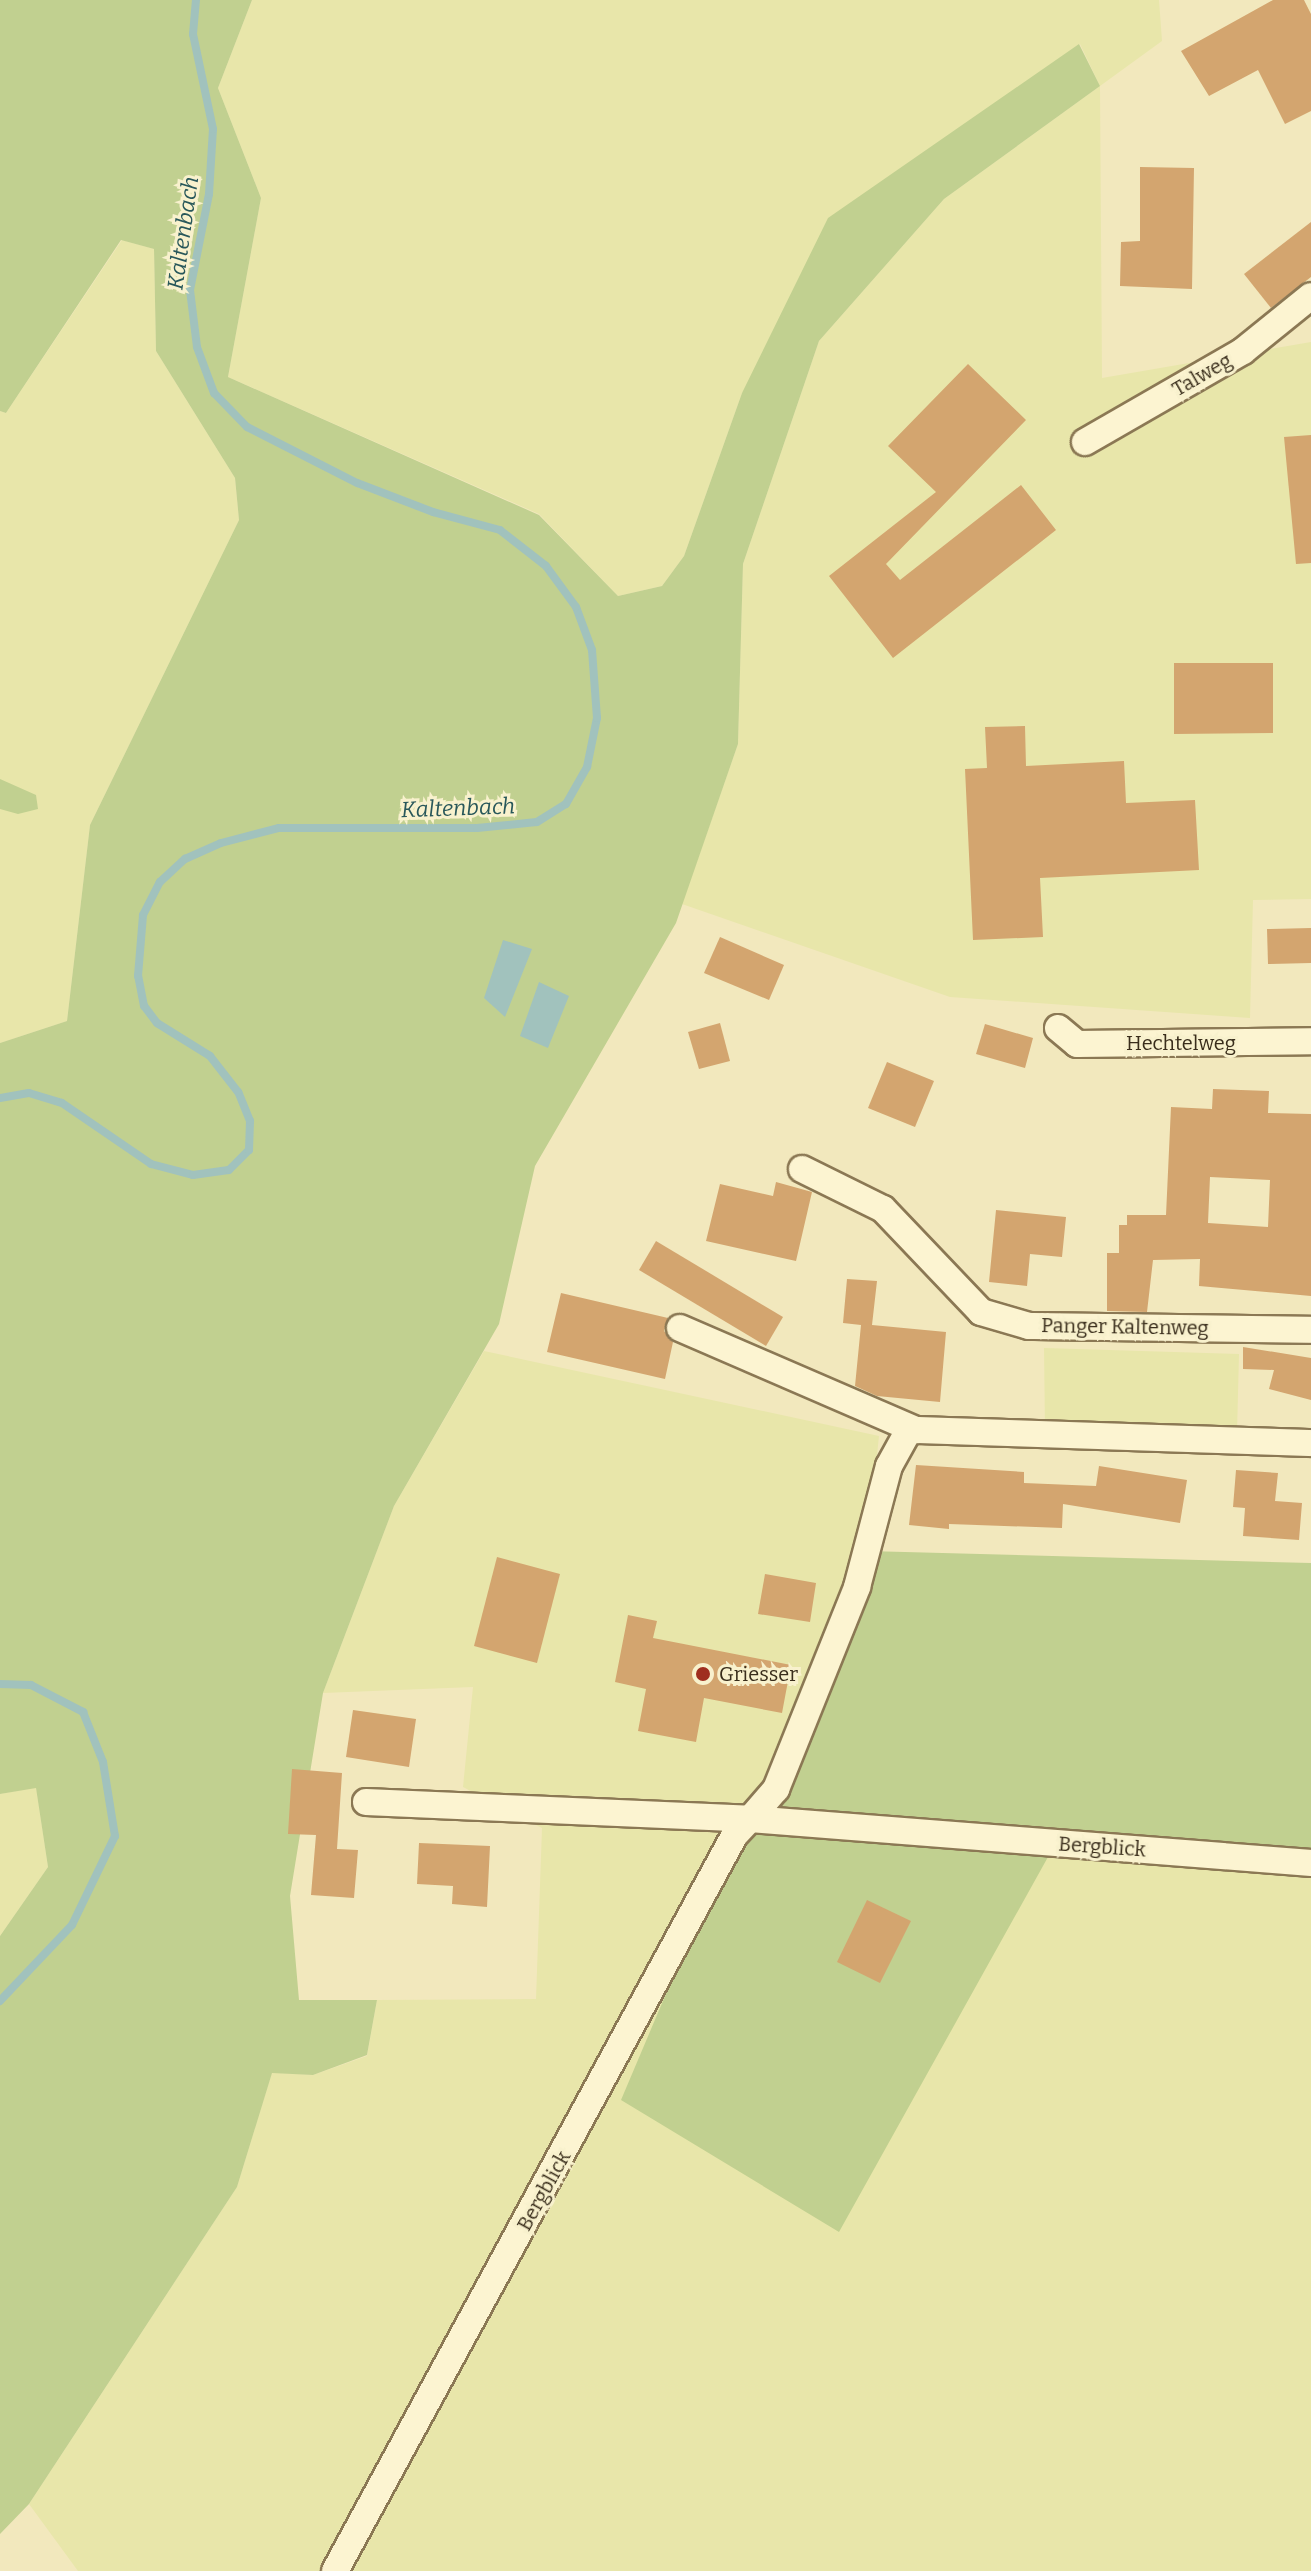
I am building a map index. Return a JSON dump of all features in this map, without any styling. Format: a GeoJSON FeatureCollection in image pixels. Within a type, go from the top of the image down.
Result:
{"type":"FeatureCollection","features":[{"type":"Feature","properties":{"kind":"street","name":"Talweg"},"geometry":{"type":"LineString","coordinates":[[1085,442],[1243,351],[1311,296]]}},
{"type":"Feature","properties":{"kind":"street","name":"Hechtelweg"},"geometry":{"type":"LineString","coordinates":[[1058,1028],[1077,1044],[1311,1041]]}},
{"type":"Feature","properties":{"kind":"street","name":"Panger Kaltenweg"},"geometry":{"type":"LineString","coordinates":[[802,1169],[883,1209],[981,1312],[1029,1326],[1311,1330]]}},
{"type":"Feature","properties":{"kind":"street"},"geometry":{"type":"LineString","coordinates":[[680,1328],[910,1428],[1311,1443]]}},
{"type":"Feature","properties":{"kind":"street","name":"Bergblick"},"geometry":{"type":"LineString","coordinates":[[338,2569],[734,1836],[776,1789],[857,1587],[889,1466],[910,1428]]}},
{"type":"Feature","properties":{"kind":"street","name":"Bergblick"},"geometry":{"type":"LineString","coordinates":[[366,1802],[750,1819],[1311,1863]]}},
{"type":"Feature","properties":{"kind":"shaded area"},"geometry":{"type":"Polygon","coordinates":[[[252,0],[1159,0],[1162,41],[1100,86],[1080,44],[1019,88],[742,393],[684,556],[662,586],[618,596],[539,514],[228,377],[261,198],[218,88],[252,0]]]}},
{"type":"Feature","properties":{"kind":"shaded area"},"geometry":{"type":"Polygon","coordinates":[[[1100,86],[1102,378],[1311,342],[1311,899],[1253,900],[1250,1018],[950,997],[682,904],[738,744],[743,564],[819,341],[944,199],[1100,86]]]}},
{"type":"Feature","properties":{"kind":"shaded area"},"geometry":{"type":"Polygon","coordinates":[[[122,240],[154,249],[156,351],[235,478],[239,520],[90,825],[67,1021],[0,1043],[0,411],[6,413],[122,240]]]}},
{"type":"Feature","properties":{"kind":"shaded area"},"geometry":{"type":"Polygon","coordinates":[[[1044,1348],[1239,1354],[1237,1433],[1045,1429],[1044,1348]]]}},
{"type":"Feature","properties":{"kind":"shaded area"},"geometry":{"type":"Polygon","coordinates":[[[484,1351],[879,1436],[867,1551],[1053,1848],[1311,1871],[1311,2571],[78,2571],[29,2504],[237,2187],[272,2072],[313,2075],[367,2056],[377,2000],[536,1999],[542,1828],[463,1787],[473,1687],[323,1693],[394,1506],[484,1351]]]}},
{"type":"Feature","properties":{"kind":"shaded area"},"geometry":{"type":"Polygon","coordinates":[[[36,1787],[48,1867],[0,1936],[0,1794],[36,1787]]]}},
{"type":"Feature","properties":{"kind":"green space"},"geometry":{"type":"Polygon","coordinates":[[[0,0],[252,0],[218,88],[261,198],[228,377],[539,515],[618,596],[662,586],[684,556],[742,393],[828,218],[1079,44],[1100,86],[944,199],[819,341],[743,564],[738,744],[676,923],[535,1166],[499,1324],[394,1506],[323,1693],[290,1896],[299,2000],[377,2000],[367,2055],[313,2075],[272,2073],[237,2187],[29,2504],[0,2534],[0,1936],[48,1867],[36,1788],[0,1794],[0,1043],[67,1021],[90,825],[239,520],[235,478],[156,351],[154,249],[121,240],[6,413],[0,411],[0,0]]]}},
{"type":"Feature","properties":{"kind":"green space"},"geometry":{"type":"Polygon","coordinates":[[[0,779],[36,795],[38,809],[18,814],[0,809],[0,779]]]}},
{"type":"Feature","properties":{"kind":"green space"},"geometry":{"type":"Polygon","coordinates":[[[867,1551],[1311,1563],[1311,1871],[1053,1848],[839,2232],[621,2100],[732,1838],[776,1789],[867,1551]]]}},
{"type":"Feature","properties":{"kind":"water"},"geometry":{"type":"Polygon","coordinates":[[[503,940],[532,949],[505,1017],[484,998],[503,940]]]}},
{"type":"Feature","properties":{"kind":"water"},"geometry":{"type":"Polygon","coordinates":[[[539,982],[569,996],[548,1048],[520,1036],[539,982]]]}},
{"type":"Feature","properties":{"kind":"building"},"geometry":{"type":"Polygon","coordinates":[[[1273,0],[1304,0],[1311,14],[1311,111],[1285,124],[1258,70],[1209,96],[1181,51],[1273,0]]]}},
{"type":"Feature","properties":{"kind":"building"},"geometry":{"type":"Polygon","coordinates":[[[1140,167],[1194,168],[1192,289],[1120,286],[1121,242],[1140,241],[1140,167]]]}},
{"type":"Feature","properties":{"kind":"building"},"geometry":{"type":"Polygon","coordinates":[[[1311,222],[1311,277],[1271,308],[1244,274],[1311,222]]]}},
{"type":"Feature","properties":{"kind":"building"},"geometry":{"type":"Polygon","coordinates":[[[968,364],[1026,420],[886,564],[900,580],[1021,485],[1056,530],[893,658],[829,576],[936,492],[888,446],[968,364]]]}},
{"type":"Feature","properties":{"kind":"building"},"geometry":{"type":"Polygon","coordinates":[[[1311,435],[1311,563],[1296,564],[1284,437],[1311,435]]]}},
{"type":"Feature","properties":{"kind":"building"},"geometry":{"type":"Polygon","coordinates":[[[1174,663],[1273,663],[1273,733],[1174,734],[1174,663]]]}},
{"type":"Feature","properties":{"kind":"building"},"geometry":{"type":"Polygon","coordinates":[[[1025,726],[1026,766],[1124,761],[1126,803],[1195,800],[1199,870],[1040,878],[1043,937],[973,940],[965,769],[987,768],[985,727],[1025,726]]]}},
{"type":"Feature","properties":{"kind":"building"},"geometry":{"type":"Polygon","coordinates":[[[1311,928],[1311,963],[1268,964],[1267,929],[1311,928]]]}},
{"type":"Feature","properties":{"kind":"building"},"geometry":{"type":"Polygon","coordinates":[[[720,937],[784,965],[769,1000],[704,973],[720,937]]]}},
{"type":"Feature","properties":{"kind":"building"},"geometry":{"type":"Polygon","coordinates":[[[720,1023],[730,1061],[699,1069],[688,1032],[720,1023]]]}},
{"type":"Feature","properties":{"kind":"building"},"geometry":{"type":"Polygon","coordinates":[[[985,1024],[1033,1038],[1025,1068],[976,1054],[985,1024]]]}},
{"type":"Feature","properties":{"kind":"building"},"geometry":{"type":"Polygon","coordinates":[[[887,1062],[934,1081],[915,1127],[868,1108],[887,1062]]]}},
{"type":"Feature","properties":{"kind":"building"},"geometry":{"type":"Polygon","coordinates":[[[1213,1089],[1269,1091],[1268,1113],[1311,1114],[1311,1296],[1199,1286],[1200,1259],[1153,1260],[1147,1312],[1107,1311],[1107,1253],[1119,1253],[1119,1225],[1127,1225],[1127,1215],[1166,1215],[1171,1107],[1212,1109],[1213,1089]],[[1210,1177],[1208,1223],[1268,1227],[1270,1180],[1210,1177]]]}},
{"type":"Feature","properties":{"kind":"building"},"geometry":{"type":"Polygon","coordinates":[[[776,1182],[812,1192],[796,1261],[706,1241],[720,1184],[773,1196],[776,1182]]]}},
{"type":"Feature","properties":{"kind":"building"},"geometry":{"type":"Polygon","coordinates":[[[996,1210],[1066,1217],[1062,1257],[1030,1254],[1027,1286],[989,1282],[996,1210]]]}},
{"type":"Feature","properties":{"kind":"building"},"geometry":{"type":"Polygon","coordinates":[[[656,1241],[783,1317],[766,1346],[639,1270],[656,1241]]]}},
{"type":"Feature","properties":{"kind":"building"},"geometry":{"type":"Polygon","coordinates":[[[847,1279],[877,1281],[872,1325],[946,1332],[940,1402],[877,1396],[855,1386],[861,1325],[843,1323],[847,1279]]]}},
{"type":"Feature","properties":{"kind":"building"},"geometry":{"type":"Polygon","coordinates":[[[561,1293],[668,1318],[664,1331],[673,1342],[665,1379],[547,1352],[561,1293]]]}},
{"type":"Feature","properties":{"kind":"building"},"geometry":{"type":"Polygon","coordinates":[[[1243,1347],[1311,1358],[1311,1400],[1269,1389],[1274,1370],[1243,1369],[1243,1347]]]}},
{"type":"Feature","properties":{"kind":"building"},"geometry":{"type":"Polygon","coordinates":[[[916,1465],[1024,1472],[1024,1483],[1096,1486],[1099,1466],[1187,1480],[1180,1523],[1063,1504],[1062,1528],[949,1524],[949,1529],[909,1525],[916,1465]]]}},
{"type":"Feature","properties":{"kind":"building"},"geometry":{"type":"Polygon","coordinates":[[[1236,1470],[1278,1473],[1275,1501],[1302,1503],[1299,1540],[1243,1536],[1245,1508],[1233,1507],[1236,1470]]]}},
{"type":"Feature","properties":{"kind":"building"},"geometry":{"type":"Polygon","coordinates":[[[497,1557],[560,1574],[537,1663],[474,1646],[497,1557]]]}},
{"type":"Feature","properties":{"kind":"building"},"geometry":{"type":"Polygon","coordinates":[[[765,1574],[816,1583],[810,1622],[758,1614],[765,1574]]]}},
{"type":"Feature","properties":{"kind":"building","name":"Griesser"},"geometry":{"type":"Polygon","coordinates":[[[628,1615],[657,1621],[653,1638],[791,1665],[782,1713],[704,1698],[696,1742],[638,1731],[646,1689],[615,1682],[628,1615]]]}},
{"type":"Feature","properties":{"kind":"building"},"geometry":{"type":"Polygon","coordinates":[[[353,1710],[416,1719],[409,1767],[346,1757],[353,1710]]]}},
{"type":"Feature","properties":{"kind":"building"},"geometry":{"type":"Polygon","coordinates":[[[292,1769],[342,1773],[337,1849],[358,1850],[354,1898],[311,1895],[316,1835],[288,1834],[292,1769]]]}},
{"type":"Feature","properties":{"kind":"building"},"geometry":{"type":"Polygon","coordinates":[[[419,1843],[490,1846],[487,1907],[452,1904],[453,1886],[417,1884],[419,1843]]]}},
{"type":"Feature","properties":{"kind":"building"},"geometry":{"type":"Polygon","coordinates":[[[867,1900],[911,1921],[880,1983],[837,1962],[867,1900]]]}},
{"type":"Feature","properties":{"kind":"waterway","name":"Kaltenbach"},"geometry":{"type":"LineString","coordinates":[[0,1098],[29,1093],[62,1103],[151,1164],[193,1175],[229,1170],[249,1150],[250,1121],[238,1092],[210,1056],[157,1023],[144,1006],[138,976],[143,915],[160,882],[185,859],[221,843],[279,828],[477,828],[537,822],[566,804],[587,767],[597,718],[592,650],[576,607],[546,566],[500,530],[433,512],[357,483],[247,427],[214,393],[197,347],[190,290],[209,194],[213,129],[193,34],[196,0]]}},
{"type":"Feature","properties":{"kind":"waterway","name":"Kaltenbach"},"geometry":{"type":"LineString","coordinates":[[0,1684],[31,1685],[83,1712],[103,1762],[115,1836],[72,1925],[0,2001]]}},
{"type":"Feature","properties":{"kind":"place","name":"Griesser"},"geometry":{"type":"Point","coordinates":[703,1674]}}]}
